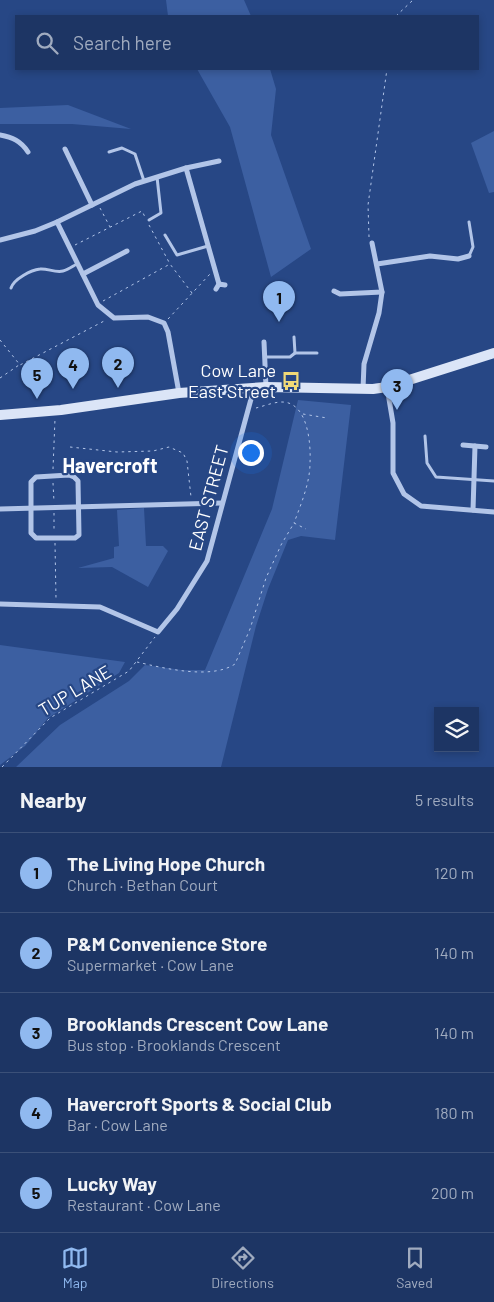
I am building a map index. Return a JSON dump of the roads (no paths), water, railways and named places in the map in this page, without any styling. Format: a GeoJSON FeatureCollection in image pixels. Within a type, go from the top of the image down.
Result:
{"type":"FeatureCollection","features":[{"type":"Feature","properties":{"kind":"main road"},"geometry":{"type":"LineString","coordinates":[[0,415],[61,410],[179,393],[254,388],[363,390],[387,387],[494,353]]}},
{"type":"Feature","properties":{"kind":"street"},"geometry":{"type":"LineString","coordinates":[[0,135],[9,136],[23,144],[28,152]]}},
{"type":"Feature","properties":{"kind":"street"},"geometry":{"type":"LineString","coordinates":[[65,149],[94,204]]}},
{"type":"Feature","properties":{"kind":"street"},"geometry":{"type":"LineString","coordinates":[[0,240],[35,231],[157,177],[219,161]]}},
{"type":"Feature","properties":{"kind":"street"},"geometry":{"type":"LineString","coordinates":[[186,168],[220,286]]}},
{"type":"Feature","properties":{"kind":"street"},"geometry":{"type":"LineString","coordinates":[[57,222],[98,304],[112,316],[148,317],[164,323],[168,332],[179,393]]}},
{"type":"Feature","properties":{"kind":"street"},"geometry":{"type":"LineString","coordinates":[[363,390],[364,364],[379,313],[382,292],[372,243]]}},
{"type":"Feature","properties":{"kind":"street"},"geometry":{"type":"LineString","coordinates":[[83,274],[128,250]]}},
{"type":"Feature","properties":{"kind":"street"},"geometry":{"type":"LineString","coordinates":[[377,264],[430,256],[458,259],[469,256]]}},
{"type":"Feature","properties":{"kind":"street"},"geometry":{"type":"LineString","coordinates":[[334,291],[340,294],[382,292]]}},
{"type":"Feature","properties":{"kind":"street"},"geometry":{"type":"LineString","coordinates":[[264,342],[266,388]]}},
{"type":"Feature","properties":{"kind":"street"},"geometry":{"type":"LineString","coordinates":[[387,387],[393,423],[393,473],[399,487],[412,501],[421,506],[494,512]]}},
{"type":"Feature","properties":{"kind":"street","name":"EAST STREET"},"geometry":{"type":"LineString","coordinates":[[0,604],[100,607],[158,632],[177,609],[207,561],[254,388]]}},
{"type":"Feature","properties":{"kind":"street"},"geometry":{"type":"LineString","coordinates":[[463,445],[486,447]]}},
{"type":"Feature","properties":{"kind":"street"},"geometry":{"type":"LineString","coordinates":[[473,510],[475,446]]}},
{"type":"Feature","properties":{"kind":"street"},"geometry":{"type":"LineString","coordinates":[[69,475],[74,477],[78,481],[80,532],[76,538],[36,538],[31,533],[30,508],[30,488],[36,477],[69,475]]}},
{"type":"Feature","properties":{"kind":"street"},"geometry":{"type":"LineString","coordinates":[[0,509],[222,503]]}},
{"type":"Feature","properties":{"kind":"lane"},"geometry":{"type":"LineString","coordinates":[[109,152],[122,148],[135,154],[144,182]]}},
{"type":"Feature","properties":{"kind":"lane"},"geometry":{"type":"LineString","coordinates":[[149,220],[161,213],[157,177]]}},
{"type":"Feature","properties":{"kind":"lane"},"geometry":{"type":"LineString","coordinates":[[469,222],[473,246],[469,256]]}},
{"type":"Feature","properties":{"kind":"lane"},"geometry":{"type":"LineString","coordinates":[[165,235],[177,255],[208,246]]}},
{"type":"Feature","properties":{"kind":"lane"},"geometry":{"type":"LineString","coordinates":[[10,288],[16,280],[34,271],[41,269],[64,271],[78,263]]}},
{"type":"Feature","properties":{"kind":"lane"},"geometry":{"type":"LineString","coordinates":[[294,338],[295,353]]}},
{"type":"Feature","properties":{"kind":"lane"},"geometry":{"type":"LineString","coordinates":[[265,357],[290,358],[295,353],[317,353]]}},
{"type":"Feature","properties":{"kind":"lane"},"geometry":{"type":"LineString","coordinates":[[425,436],[427,463],[436,477],[494,481]]}},
{"type":"Feature","properties":{"kind":"place","name":"The Living Hope Church"},"geometry":{"type":"Point","coordinates":[279,322]}},
{"type":"Feature","properties":{"kind":"place","name":"Cow Lane East Street"},"geometry":{"type":"Point","coordinates":[291,381]}},
{"type":"Feature","properties":{"kind":"place","name":"P&M Convenience Store"},"geometry":{"type":"Point","coordinates":[118,388]}},
{"type":"Feature","properties":{"kind":"place","name":"Havercroft Sports & Social Club"},"geometry":{"type":"Point","coordinates":[73,389]}},
{"type":"Feature","properties":{"kind":"place","name":"Lucky Way"},"geometry":{"type":"Point","coordinates":[37,399]}},
{"type":"Feature","properties":{"kind":"place","name":"Brooklands Crescent Cow Lane"},"geometry":{"type":"Point","coordinates":[397,410]}},
{"type":"Feature","properties":{"kind":"district","name":"Havercroft"},"geometry":{"type":"Point","coordinates":[110,466]}}]}
